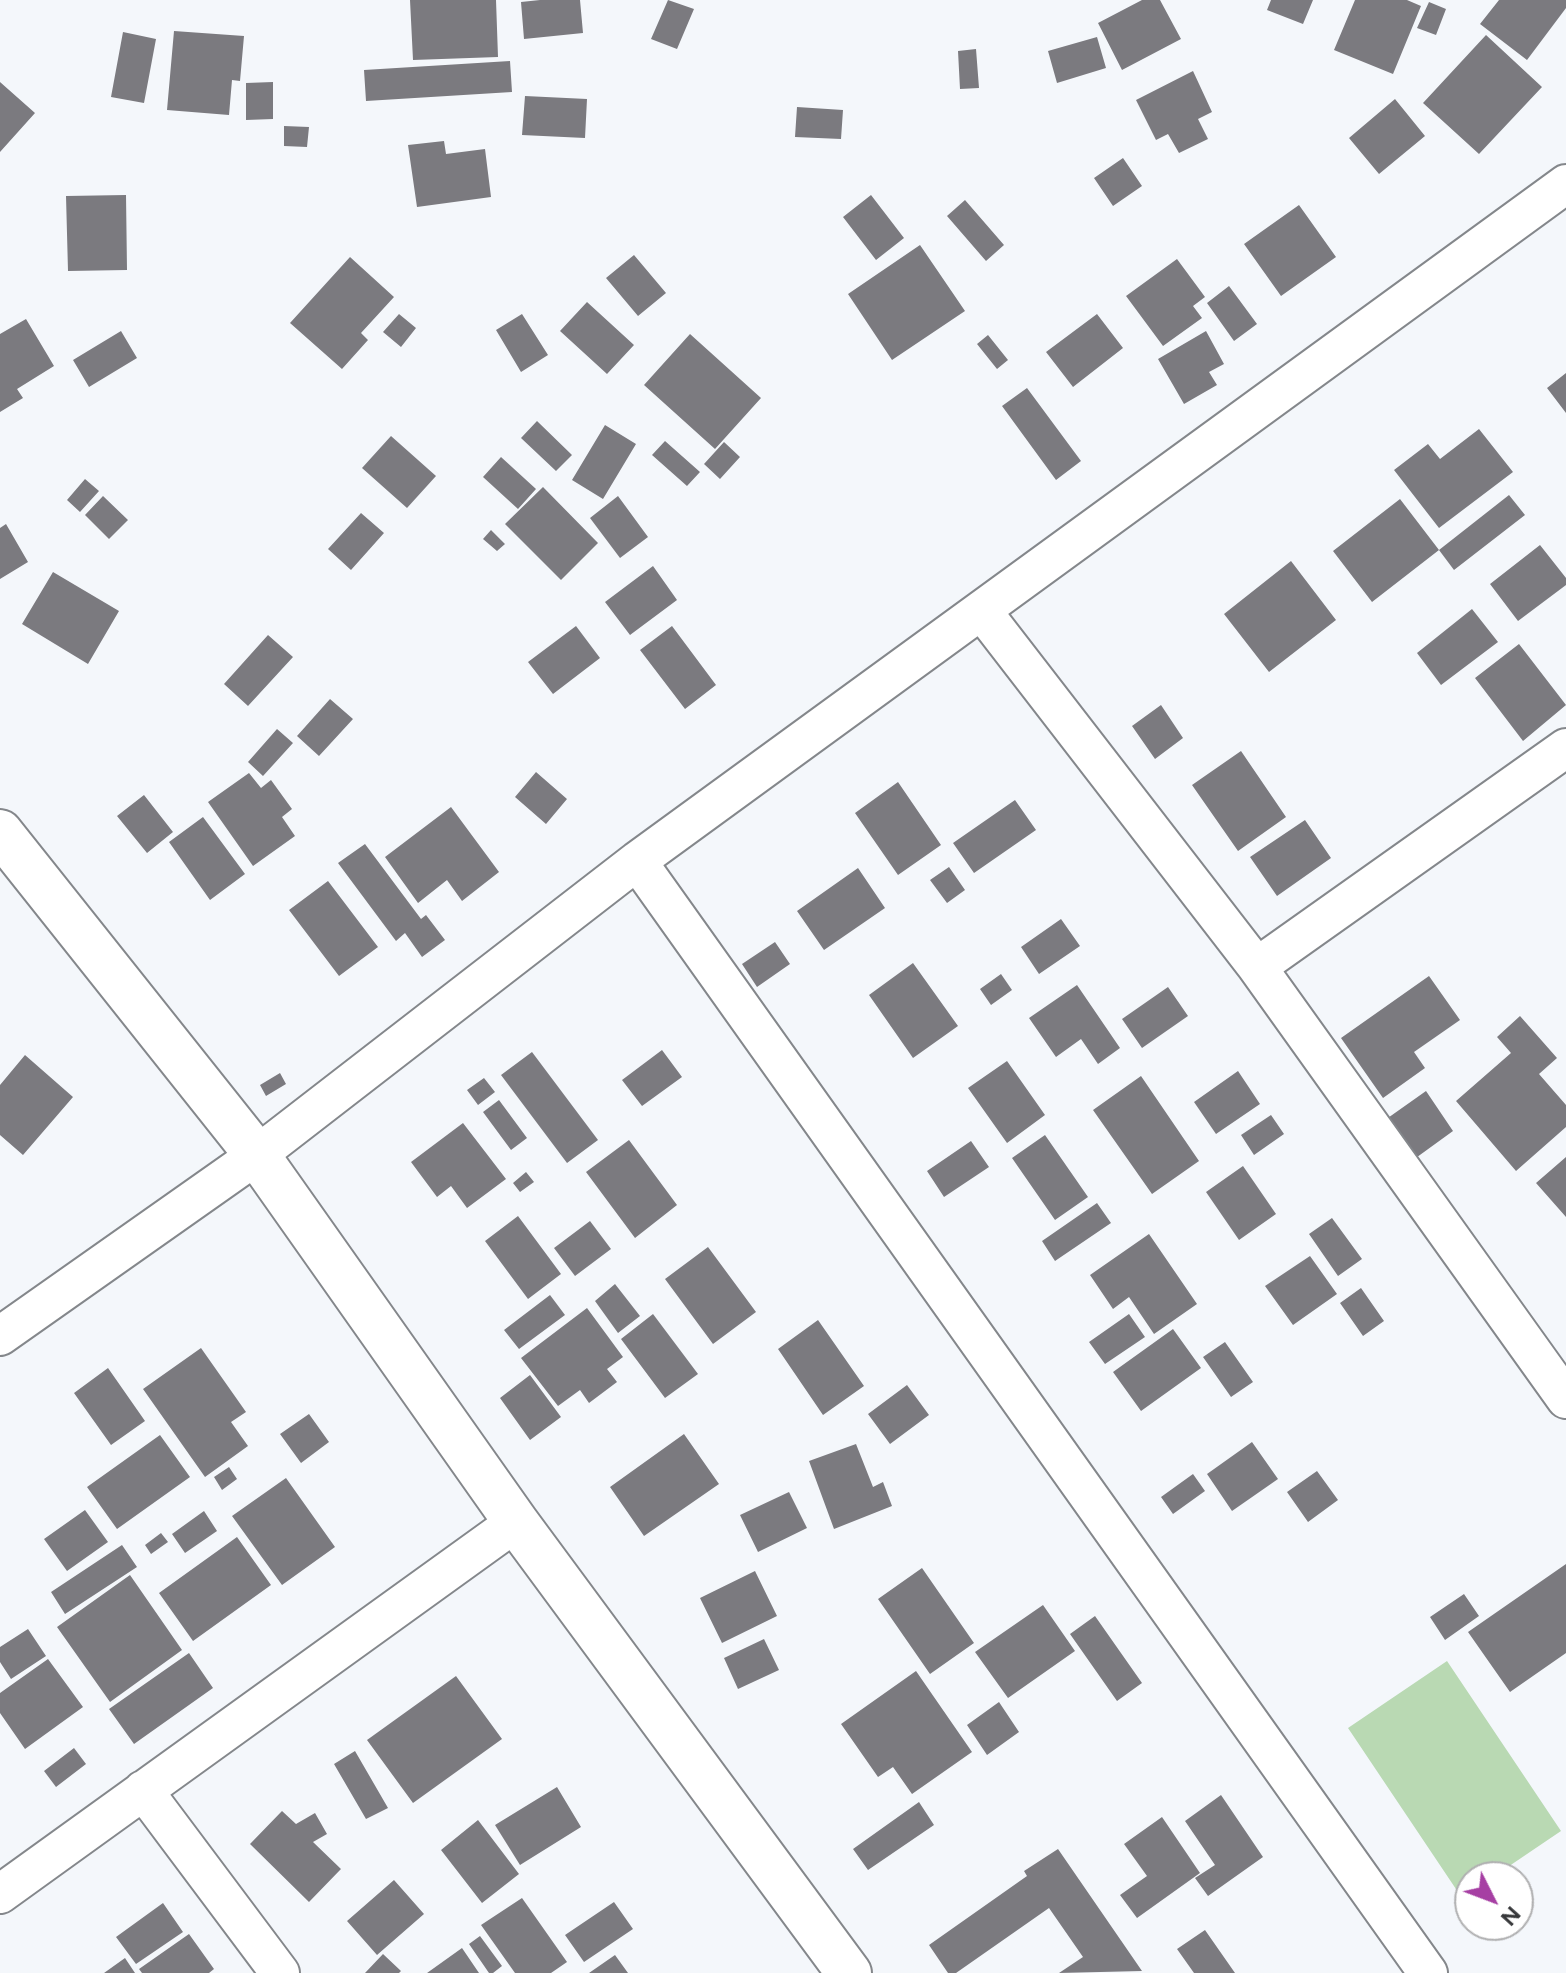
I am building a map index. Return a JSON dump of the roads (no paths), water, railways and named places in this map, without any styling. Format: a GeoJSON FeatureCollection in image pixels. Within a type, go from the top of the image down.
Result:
{"type":"FeatureCollection","features":[{"type":"Feature","properties":{"kind":"street"},"geometry":{"type":"LineString","coordinates":[[0,1336],[257,1155],[637,861],[1566,184]]}},
{"type":"Feature","properties":{"kind":"street"},"geometry":{"type":"LineString","coordinates":[[982,611],[1257,967],[1566,1399]]}},
{"type":"Feature","properties":{"kind":"street"},"geometry":{"type":"LineString","coordinates":[[1257,967],[1566,748]]}},
{"type":"Feature","properties":{"kind":"street"},"geometry":{"type":"LineString","coordinates":[[0,832],[257,1155],[516,1522],[849,1973]]}},
{"type":"Feature","properties":{"kind":"street"},"geometry":{"type":"LineString","coordinates":[[637,861],[1428,1973]]}},
{"type":"Feature","properties":{"kind":"street"},"geometry":{"type":"LineString","coordinates":[[0,1894],[516,1522]]}},
{"type":"Feature","properties":{"kind":"street"},"geometry":{"type":"LineString","coordinates":[[143,1790],[280,1973]]}}]}
